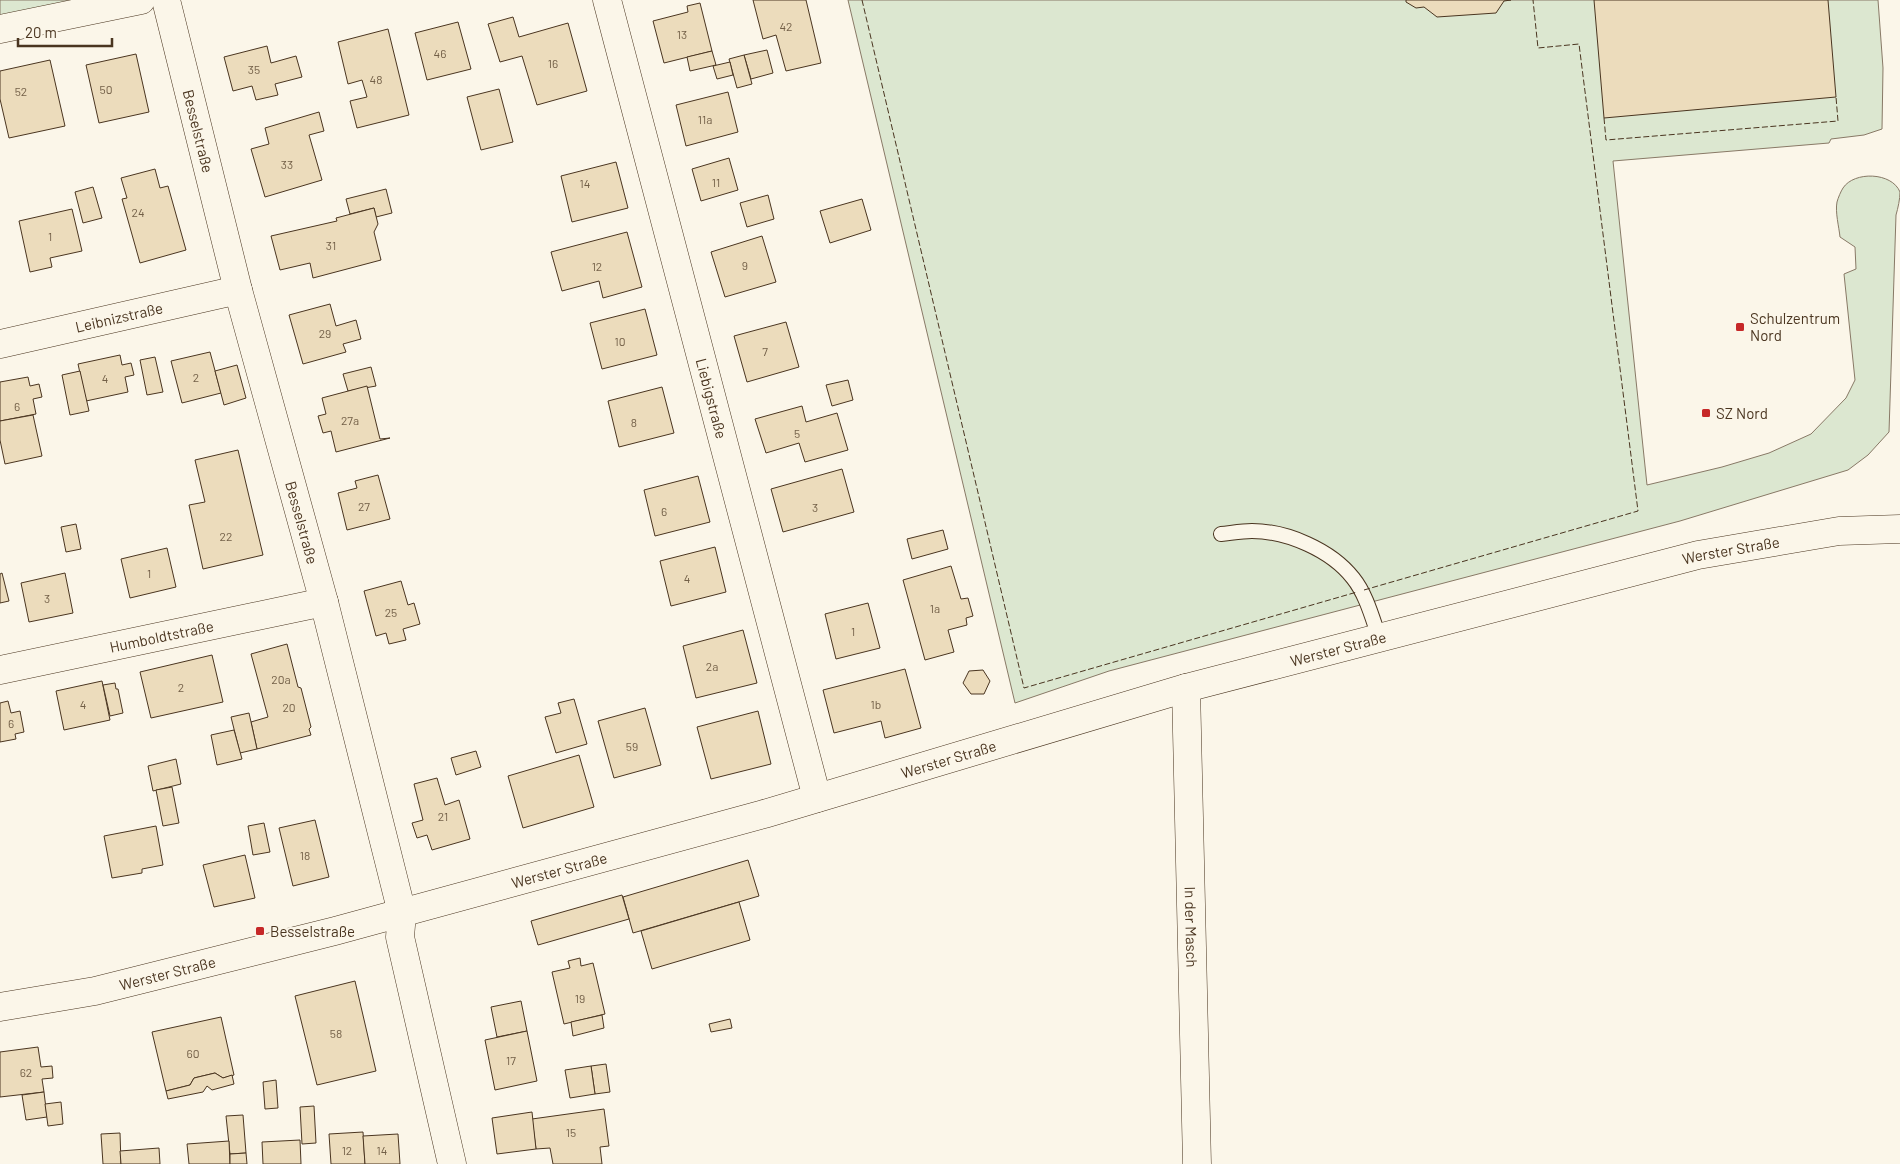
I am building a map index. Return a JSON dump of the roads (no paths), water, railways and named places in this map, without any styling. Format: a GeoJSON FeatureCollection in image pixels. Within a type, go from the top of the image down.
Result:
{"type":"FeatureCollection","features":[{"type":"Feature","properties":{"kind":"street"},"geometry":{"type":"LineString","coordinates":[[0,29],[141,0]]}},
{"type":"Feature","properties":{"kind":"street","name":"Besselstraße"},"geometry":{"type":"LineString","coordinates":[[166,0],[238,290],[324,602],[402,913],[400,937],[452,1164]]}},
{"type":"Feature","properties":{"kind":"street","name":"Liebigstraße"},"geometry":{"type":"LineString","coordinates":[[607,0],[817,798]]}},
{"type":"Feature","properties":{"kind":"street","name":"Leibnizstraße"},"geometry":{"type":"LineString","coordinates":[[0,344],[238,290]]}},
{"type":"Feature","properties":{"kind":"street","name":"Werster Straße"},"geometry":{"type":"LineString","coordinates":[[0,1007],[95,991],[402,913],[764,814],[1186,688],[1698,554],[1839,531],[1900,529]]}},
{"type":"Feature","properties":{"kind":"street","name":"Humboldtstraße"},"geometry":{"type":"LineString","coordinates":[[0,670],[324,602]]}},
{"type":"Feature","properties":{"kind":"street","name":"In der Masch"},"geometry":{"type":"LineString","coordinates":[[1186,688],[1197,1164]]}},
{"type":"Feature","properties":{"kind":"lane"},"geometry":{"type":"LineString","coordinates":[[1221,534],[1253,531],[1288,537],[1332,557],[1353,578],[1361,591],[1379,637]]}},
{"type":"Feature","properties":{"kind":"place","name":"Schulzentrum Nord"},"geometry":{"type":"Point","coordinates":[1740,327]}},
{"type":"Feature","properties":{"kind":"place","name":"SZ Nord"},"geometry":{"type":"Point","coordinates":[1706,413]}},
{"type":"Feature","properties":{"kind":"place","name":"Besselstraße"},"geometry":{"type":"Point","coordinates":[260,931]}}]}
